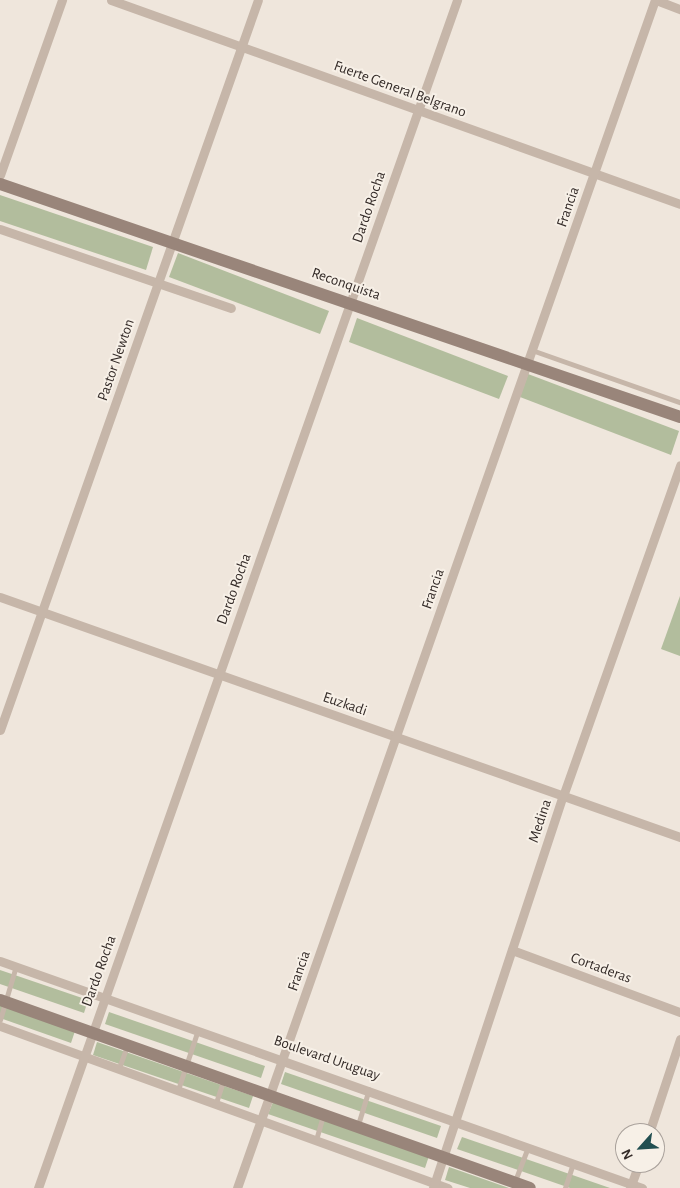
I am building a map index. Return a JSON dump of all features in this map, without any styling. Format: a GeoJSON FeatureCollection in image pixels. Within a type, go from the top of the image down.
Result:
{"type":"FeatureCollection","features":[{"type":"Feature","properties":{"kind":"street"},"geometry":{"type":"LineString","coordinates":[[0,175],[62,0]]}},
{"type":"Feature","properties":{"kind":"street","name":"Fuerte General Belgrano"},"geometry":{"type":"LineString","coordinates":[[111,0],[419,108],[593,176],[680,204]]}},
{"type":"Feature","properties":{"kind":"street","name":"Pastor Newton"},"geometry":{"type":"LineString","coordinates":[[0,730],[258,0]]}},
{"type":"Feature","properties":{"kind":"street","name":"Dardo Rocha"},"geometry":{"type":"LineString","coordinates":[[38,1188],[83,1055],[457,0]]}},
{"type":"Feature","properties":{"kind":"street"},"geometry":{"type":"LineString","coordinates":[[656,0],[680,8]]}},
{"type":"Feature","properties":{"kind":"street","name":"Francia"},"geometry":{"type":"LineString","coordinates":[[237,1188],[656,0]]}},
{"type":"Feature","properties":{"kind":"street","name":"Reconquista"},"geometry":{"type":"LineString","coordinates":[[0,184],[172,241],[526,366],[680,418]]}},
{"type":"Feature","properties":{"kind":"street"},"geometry":{"type":"LineString","coordinates":[[0,229],[231,308]]}},
{"type":"Feature","properties":{"kind":"street","name":"Medina"},"geometry":{"type":"LineString","coordinates":[[434,1186],[563,796],[680,466]]}},
{"type":"Feature","properties":{"kind":"street","name":"Euzkadi"},"geometry":{"type":"LineString","coordinates":[[0,597],[680,837]]}},
{"type":"Feature","properties":{"kind":"street","name":"Cortaderas"},"geometry":{"type":"LineString","coordinates":[[512,950],[680,1012]]}},
{"type":"Feature","properties":{"kind":"street","name":"Boulevard Uruguay"},"geometry":{"type":"LineString","coordinates":[[0,961],[528,1146],[631,1186],[642,1188]]}},
{"type":"Feature","properties":{"kind":"street"},"geometry":{"type":"LineString","coordinates":[[3,1001],[443,1157],[510,1184],[530,1188]]}},
{"type":"Feature","properties":{"kind":"street"},"geometry":{"type":"LineString","coordinates":[[0,1026],[216,1103],[434,1186],[448,1188]]}},
{"type":"Feature","properties":{"kind":"street"},"geometry":{"type":"LineString","coordinates":[[652,1123],[680,1040]]}},
{"type":"Feature","properties":{"kind":"street"},"geometry":{"type":"LineString","coordinates":[[631,1186],[636,1173]]}},
{"type":"Feature","properties":{"kind":"lane"},"geometry":{"type":"LineString","coordinates":[[532,350],[680,402]]}},
{"type":"Feature","properties":{"kind":"lane"},"geometry":{"type":"LineString","coordinates":[[0,1020],[3,1001],[16,966]]}},
{"type":"Feature","properties":{"kind":"lane"},"geometry":{"type":"LineString","coordinates":[[178,1090],[198,1030]]}},
{"type":"Feature","properties":{"kind":"lane"},"geometry":{"type":"LineString","coordinates":[[119,1068],[127,1045]]}},
{"type":"Feature","properties":{"kind":"lane"},"geometry":{"type":"LineString","coordinates":[[216,1103],[224,1080]]}},
{"type":"Feature","properties":{"kind":"lane"},"geometry":{"type":"LineString","coordinates":[[357,1127],[368,1090]]}},
{"type":"Feature","properties":{"kind":"lane"},"geometry":{"type":"LineString","coordinates":[[316,1140],[323,1115]]}},
{"type":"Feature","properties":{"kind":"lane"},"geometry":{"type":"LineString","coordinates":[[510,1184],[528,1146]]}},
{"type":"Feature","properties":{"kind":"lane"},"geometry":{"type":"LineString","coordinates":[[565,1188],[574,1163]]}},
{"type":"Feature","properties":{"kind":"green space"},"geometry":{"type":"Polygon","coordinates":[[[0,195],[153,247],[146,270],[0,221],[0,195]]]}},
{"type":"Feature","properties":{"kind":"green space"},"geometry":{"type":"Polygon","coordinates":[[[178,253],[329,311],[320,334],[169,277],[178,253]]]}},
{"type":"Feature","properties":{"kind":"green space"},"geometry":{"type":"Polygon","coordinates":[[[357,318],[508,376],[499,399],[349,342],[357,318]]]}},
{"type":"Feature","properties":{"kind":"green space"},"geometry":{"type":"Polygon","coordinates":[[[528,374],[679,431],[671,455],[520,397],[528,374]]]}},
{"type":"Feature","properties":{"kind":"green space"},"geometry":{"type":"Polygon","coordinates":[[[680,596],[680,656],[661,649],[680,596]]]}},
{"type":"Feature","properties":{"kind":"green space"},"geometry":{"type":"Polygon","coordinates":[[[0,970],[88,1000],[84,1013],[0,984],[0,970]]]}},
{"type":"Feature","properties":{"kind":"green space"},"geometry":{"type":"Polygon","coordinates":[[[0,1005],[75,1031],[71,1043],[0,1018],[0,1005]]]}},
{"type":"Feature","properties":{"kind":"green space"},"geometry":{"type":"Polygon","coordinates":[[[109,1012],[265,1066],[261,1078],[105,1024],[109,1012]]]}},
{"type":"Feature","properties":{"kind":"green space"},"geometry":{"type":"Polygon","coordinates":[[[97,1042],[253,1096],[249,1108],[93,1055],[97,1042]]]}},
{"type":"Feature","properties":{"kind":"green space"},"geometry":{"type":"Polygon","coordinates":[[[285,1072],[441,1126],[437,1138],[281,1084],[285,1072]]]}},
{"type":"Feature","properties":{"kind":"green space"},"geometry":{"type":"Polygon","coordinates":[[[273,1102],[429,1156],[425,1168],[268,1114],[273,1102]]]}},
{"type":"Feature","properties":{"kind":"green space"},"geometry":{"type":"Polygon","coordinates":[[[462,1137],[610,1188],[570,1188],[457,1149],[462,1137]]]}},
{"type":"Feature","properties":{"kind":"green space"},"geometry":{"type":"Polygon","coordinates":[[[449,1167],[509,1188],[470,1188],[445,1180],[449,1167]]]}}]}
